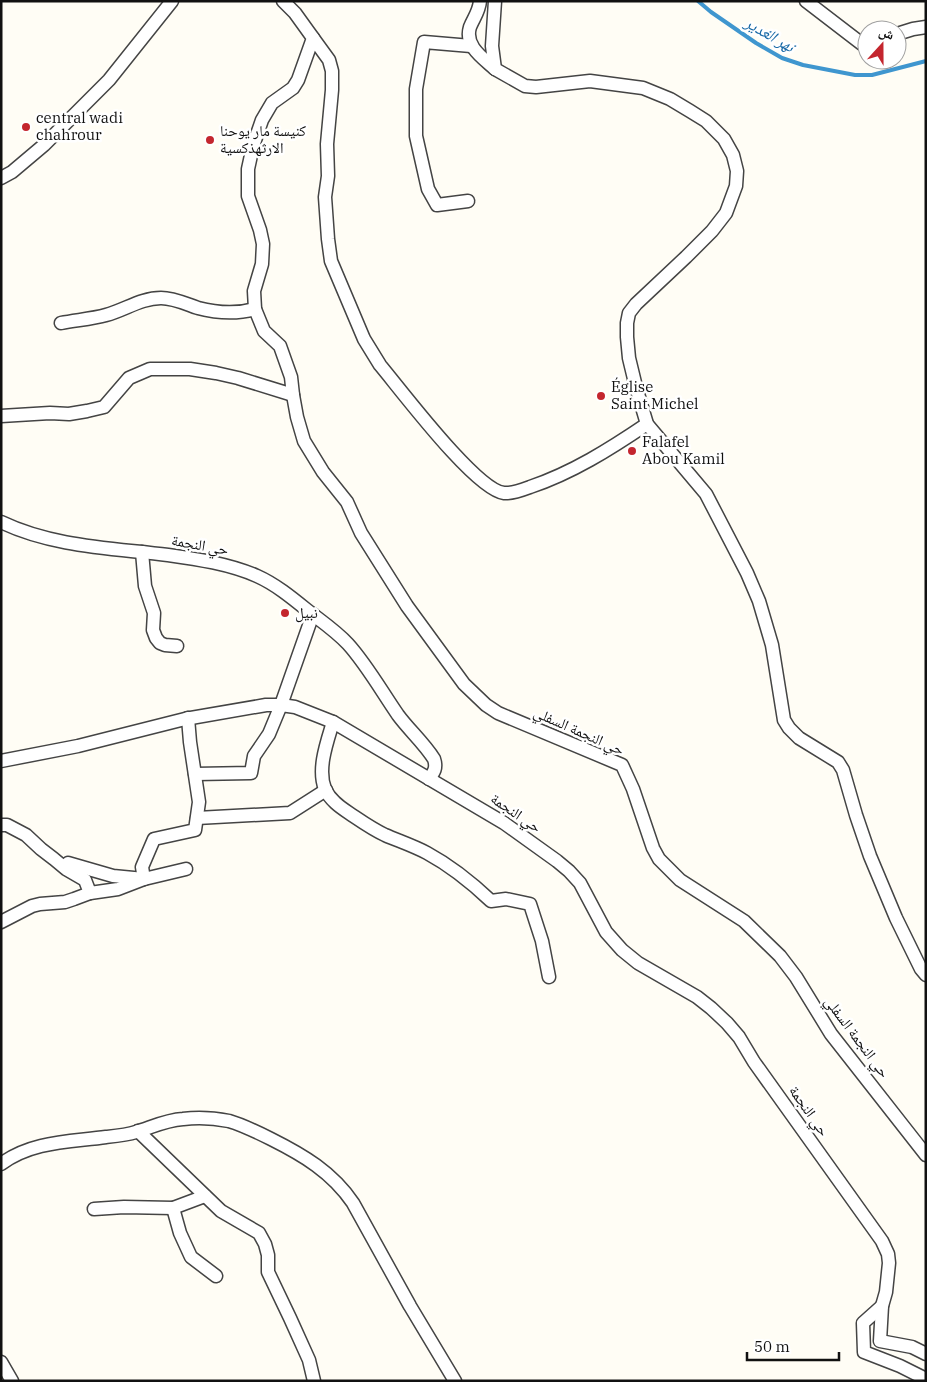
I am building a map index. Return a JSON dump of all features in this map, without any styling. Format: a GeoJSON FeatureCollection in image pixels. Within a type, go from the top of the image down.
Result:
{"type":"FeatureCollection","features":[{"type":"Feature","properties":{"kind":"street"},"geometry":{"type":"LineString","coordinates":[[1,178],[12,172],[44,145],[109,80],[172,1]]}},
{"type":"Feature","properties":{"kind":"street"},"geometry":{"type":"LineString","coordinates":[[282,1],[295,13],[330,60],[332,90],[327,144],[328,176],[326,197],[331,261],[364,339],[371,351],[380,365],[456,457],[494,490],[505,494],[518,492],[562,474],[605,453],[647,424]]}},
{"type":"Feature","properties":{"kind":"street"},"geometry":{"type":"LineString","coordinates":[[480,1],[479,9],[470,30],[471,46],[495,69],[525,86],[536,87],[590,81],[643,88],[670,98],[706,121],[724,139],[733,155],[737,171],[736,186],[726,213],[712,231],[629,313],[627,323],[629,358],[647,424],[706,494],[747,573],[759,601],[772,645],[784,720],[799,738],[838,762],[843,770],[870,856],[896,918],[921,969],[926,975]]}},
{"type":"Feature","properties":{"kind":"street"},"geometry":{"type":"LineString","coordinates":[[495,1],[492,46],[495,69]]}},
{"type":"Feature","properties":{"kind":"street"},"geometry":{"type":"LineString","coordinates":[[806,1],[857,40]]}},
{"type":"Feature","properties":{"kind":"street"},"geometry":{"type":"LineString","coordinates":[[907,31],[926,27]]}},
{"type":"Feature","properties":{"kind":"street"},"geometry":{"type":"LineString","coordinates":[[61,323],[106,315],[133,304],[161,298],[218,312],[245,312],[255,309],[254,291],[262,264],[263,244],[248,196],[248,169],[253,146],[262,120],[272,103],[293,88],[298,80],[313,38]]}},
{"type":"Feature","properties":{"kind":"street"},"geometry":{"type":"LineString","coordinates":[[468,201],[437,205],[428,189],[416,136],[416,89],[424,42],[471,46]]}},
{"type":"Feature","properties":{"kind":"street","name":"حي النجمة السفلي"},"geometry":{"type":"LineString","coordinates":[[255,309],[264,331],[280,346],[291,377],[296,417],[304,441],[323,472],[347,502],[361,533],[407,606],[464,684],[486,705],[498,713],[622,765],[633,789],[653,848],[660,859],[680,880],[744,921],[780,956],[831,1034],[888,1104],[926,1155]]}},
{"type":"Feature","properties":{"kind":"street"},"geometry":{"type":"LineString","coordinates":[[1,416],[87,412],[104,406],[129,378],[150,369],[190,369],[216,373],[293,395]]}},
{"type":"Feature","properties":{"kind":"street","name":"حي النجمة"},"geometry":{"type":"LineString","coordinates":[[1,522],[30,533],[60,541],[203,561],[257,576],[292,597],[347,643],[403,721],[434,759],[435,771],[428,779],[504,822],[558,861],[580,884],[606,932],[622,950],[638,963],[697,997],[740,1037],[754,1062],[882,1241],[888,1254],[888,1279],[882,1306],[880,1341],[912,1347],[926,1354]]}},
{"type":"Feature","properties":{"kind":"street"},"geometry":{"type":"LineString","coordinates":[[142,552],[145,586],[154,613],[153,630],[160,643],[177,646]]}},
{"type":"Feature","properties":{"kind":"street"},"geometry":{"type":"LineString","coordinates":[[194,774],[252,772],[254,756],[269,734],[313,614]]}},
{"type":"Feature","properties":{"kind":"street"},"geometry":{"type":"LineString","coordinates":[[1,761],[78,746],[188,718],[266,704],[281,705],[307,711],[333,722],[428,779]]}},
{"type":"Feature","properties":{"kind":"street"},"geometry":{"type":"LineString","coordinates":[[144,879],[142,867],[154,839],[195,830],[199,802],[188,718]]}},
{"type":"Feature","properties":{"kind":"street"},"geometry":{"type":"LineString","coordinates":[[333,722],[323,765],[322,779],[333,801],[384,835],[429,854],[473,884],[491,901],[506,899],[530,904],[542,940],[549,977]]}},
{"type":"Feature","properties":{"kind":"street"},"geometry":{"type":"LineString","coordinates":[[197,818],[290,813],[326,790]]}},
{"type":"Feature","properties":{"kind":"street"},"geometry":{"type":"LineString","coordinates":[[1,825],[7,825],[26,835],[66,869],[85,880],[90,893]]}},
{"type":"Feature","properties":{"kind":"street"},"geometry":{"type":"LineString","coordinates":[[54,858],[113,876],[144,879]]}},
{"type":"Feature","properties":{"kind":"street"},"geometry":{"type":"LineString","coordinates":[[1,922],[32,906],[65,902],[90,893],[118,889],[144,879],[186,869]]}},
{"type":"Feature","properties":{"kind":"street"},"geometry":{"type":"LineString","coordinates":[[1,1164],[14,1155],[47,1144],[138,1131],[160,1123],[186,1118],[228,1121],[241,1125],[310,1160],[323,1169],[345,1190],[410,1306],[455,1381]]}},
{"type":"Feature","properties":{"kind":"street"},"geometry":{"type":"LineString","coordinates":[[138,1131],[221,1211],[259,1233],[268,1255],[268,1272],[309,1360],[314,1381]]}},
{"type":"Feature","properties":{"kind":"street"},"geometry":{"type":"LineString","coordinates":[[94,1209],[124,1207],[174,1208],[205,1196]]}},
{"type":"Feature","properties":{"kind":"street"},"geometry":{"type":"LineString","coordinates":[[174,1208],[180,1233],[191,1257],[216,1276]]}},
{"type":"Feature","properties":{"kind":"street"},"geometry":{"type":"LineString","coordinates":[[882,1306],[863,1323],[864,1352],[900,1366],[924,1378],[924,1381]]}},
{"type":"Feature","properties":{"kind":"street"},"geometry":{"type":"LineString","coordinates":[[1,1362],[12,1381]]}},
{"type":"Feature","properties":{"kind":"waterway","name":"نهر الغدير"},"geometry":{"type":"LineString","coordinates":[[698,1],[756,43],[782,58],[803,65],[855,75],[872,75],[926,61]]}},
{"type":"Feature","properties":{"kind":"place","name":"central wadi chahrour"},"geometry":{"type":"Point","coordinates":[26,127]}},
{"type":"Feature","properties":{"kind":"place","name":"كنيسة مار يوحنا الارثهذكسية"},"geometry":{"type":"Point","coordinates":[210,140]}},
{"type":"Feature","properties":{"kind":"place","name":"Église Saint Michel"},"geometry":{"type":"Point","coordinates":[601,396]}},
{"type":"Feature","properties":{"kind":"place","name":"Falafel Abou Kamil"},"geometry":{"type":"Point","coordinates":[632,451]}},
{"type":"Feature","properties":{"kind":"place","name":"نبيل"},"geometry":{"type":"Point","coordinates":[285,613]}}]}
